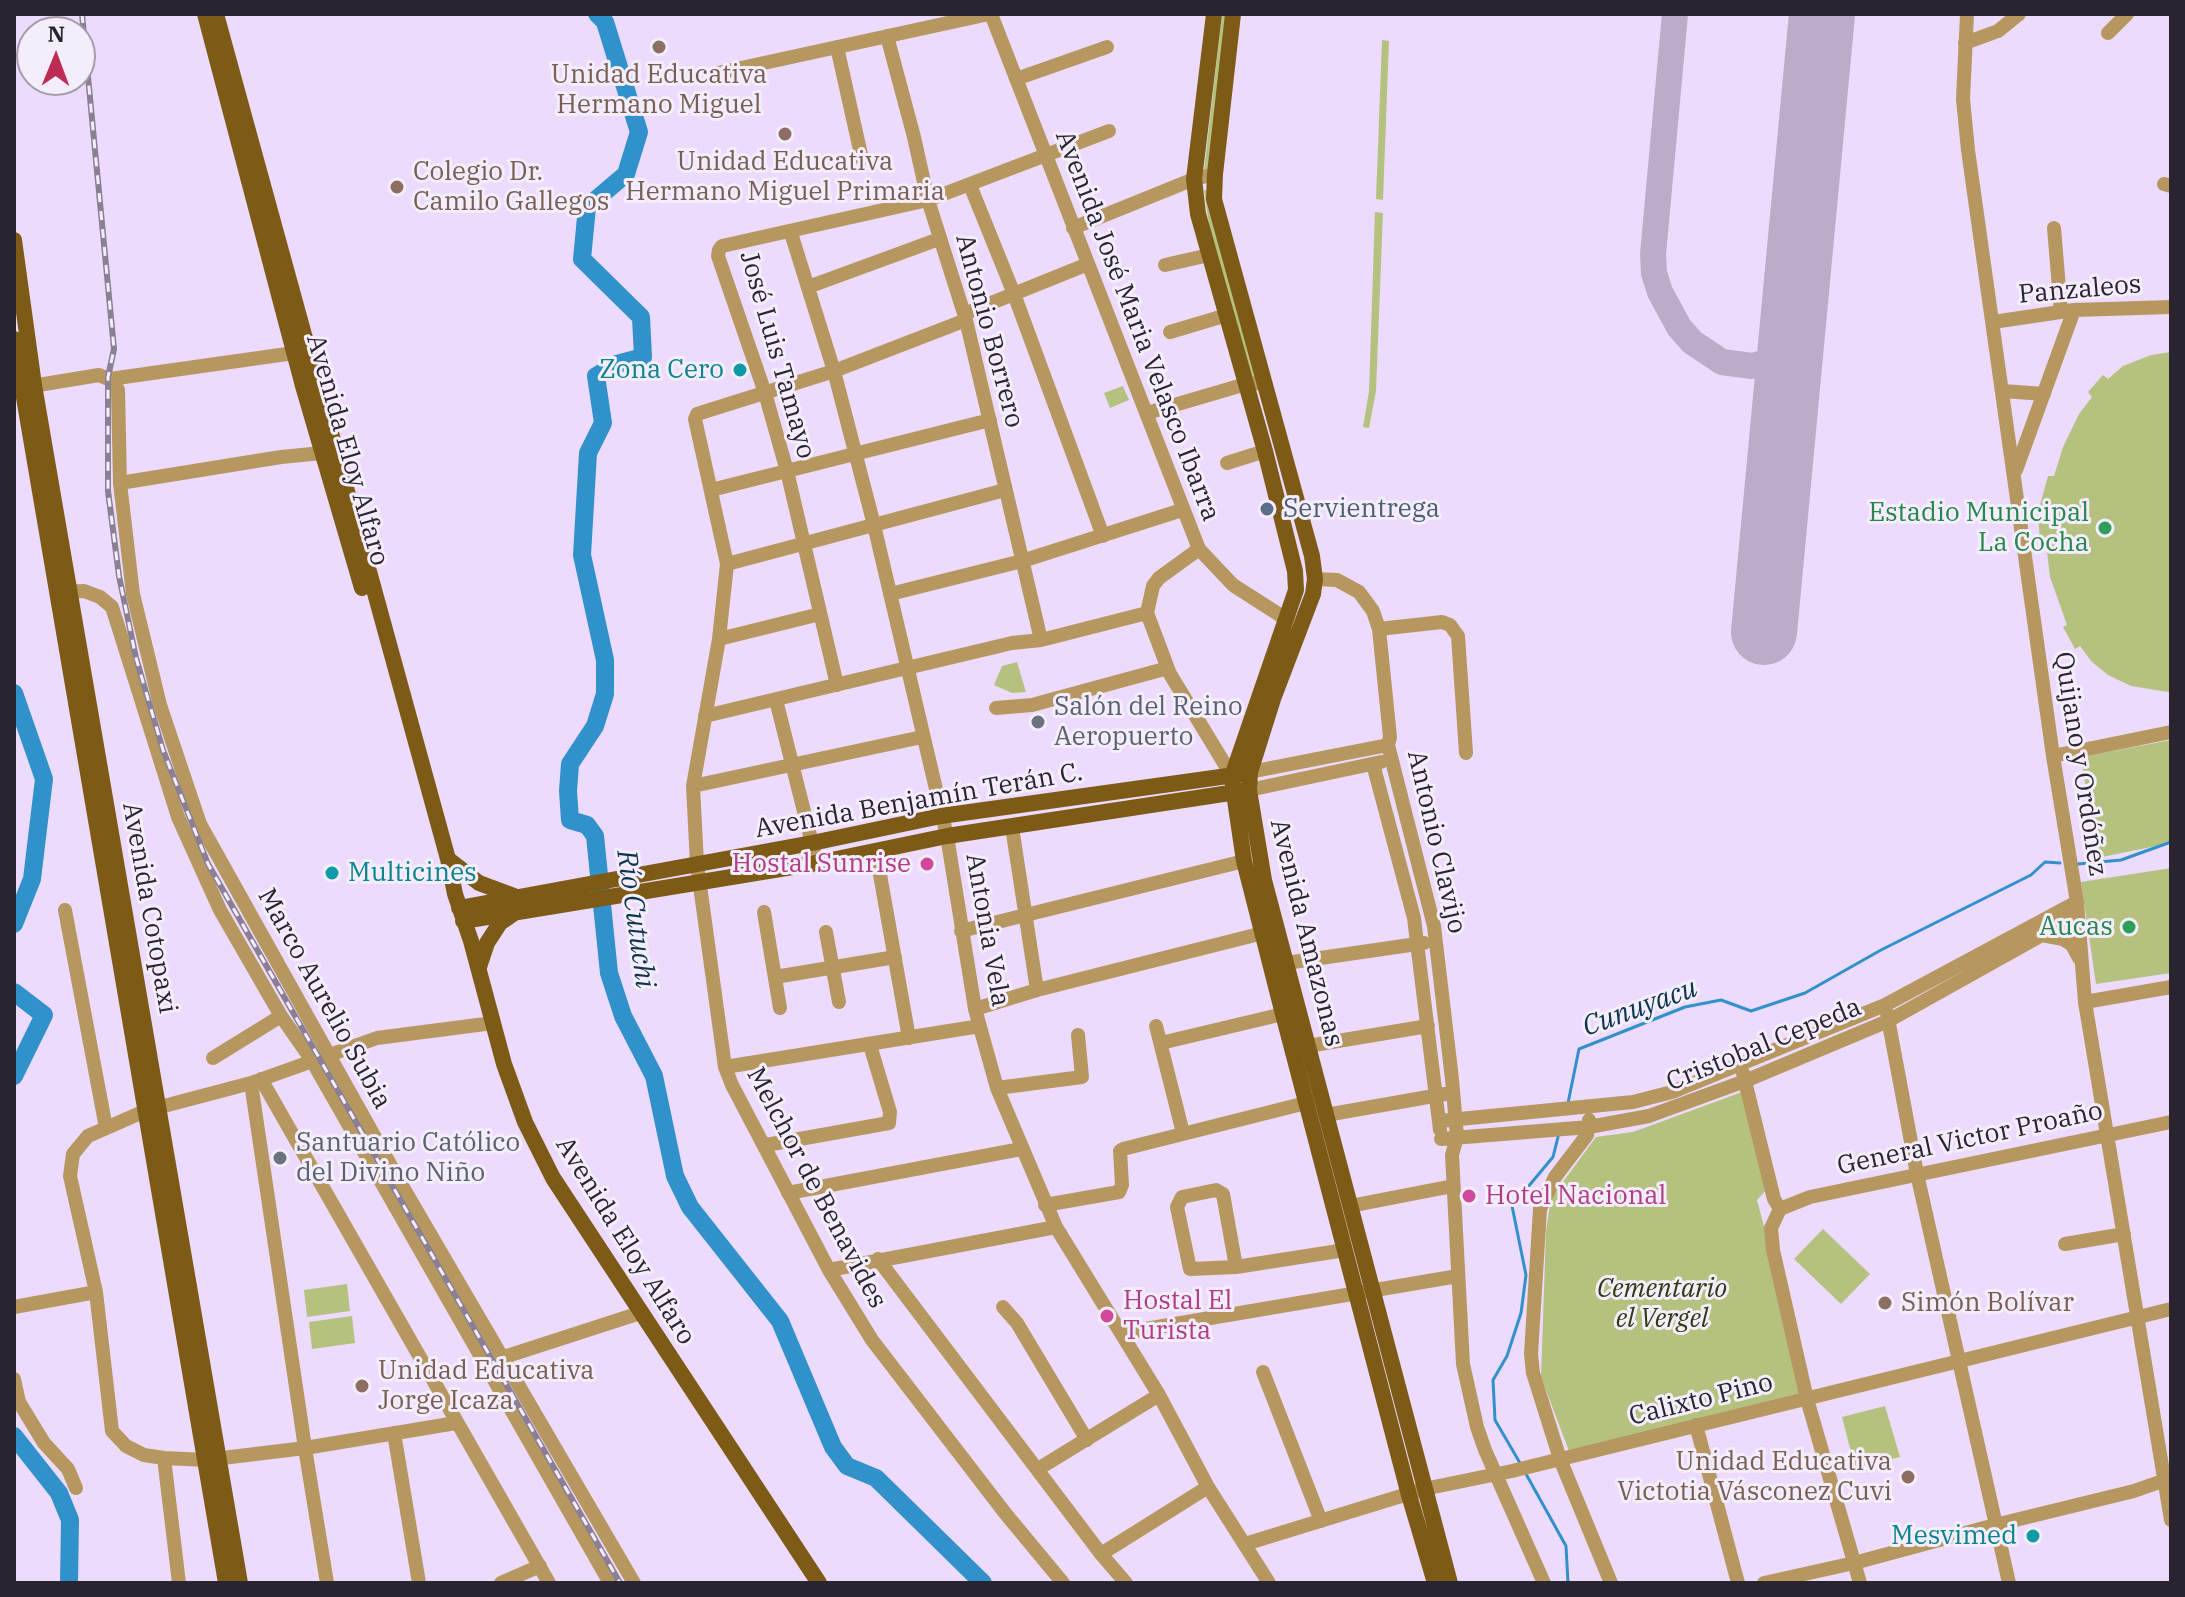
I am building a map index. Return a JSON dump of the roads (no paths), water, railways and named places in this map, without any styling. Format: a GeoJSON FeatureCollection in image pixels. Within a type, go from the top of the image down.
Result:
{"type":"FeatureCollection","features":[{"type":"Feature","properties":{"kind":"main road","name":"Avenida Eloy Alfaro"},"geometry":{"type":"LineString","coordinates":[[205,14],[322,453],[418,776],[446,885],[459,908]]}},
{"type":"Feature","properties":{"kind":"main road","name":"Avenida Eloy Alfaro"},"geometry":{"type":"LineString","coordinates":[[216,14],[504,1064],[534,1142],[553,1178],[819,1583]]}},
{"type":"Feature","properties":{"kind":"main road","name":"Avenida Amazonas"},"geometry":{"type":"LineString","coordinates":[[1214,14],[1194,179],[1198,214],[1265,451],[1295,571],[1296,590],[1238,786],[1244,861],[1345,1250],[1363,1291]]}},
{"type":"Feature","properties":{"kind":"main road"},"geometry":{"type":"LineString","coordinates":[[1233,14],[1214,199],[1312,556],[1315,579],[1313,594],[1273,699],[1250,772]]}},
{"type":"Feature","properties":{"kind":"main road","name":"Avenida Cotopaxi"},"geometry":{"type":"LineString","coordinates":[[14,240],[23,387]]}},
{"type":"Feature","properties":{"kind":"main road","name":"Avenida Cotopaxi"},"geometry":{"type":"LineString","coordinates":[[14,339],[63,591],[213,1459],[240,1583]]}},
{"type":"Feature","properties":{"kind":"main road","name":"Avenida Benjamín Terán C."},"geometry":{"type":"LineString","coordinates":[[459,908],[695,884],[876,852],[947,836],[1238,786],[1250,772]]}},
{"type":"Feature","properties":{"kind":"main road","name":"Avenida Amazonas"},"geometry":{"type":"LineString","coordinates":[[1238,786],[1350,1206],[1363,1291],[1416,1492],[1435,1583]]}},
{"type":"Feature","properties":{"kind":"main road","name":"Avenida Benjamín Terán C."},"geometry":{"type":"LineString","coordinates":[[524,902],[941,816],[1238,786]]}},
{"type":"Feature","properties":{"kind":"main road"},"geometry":{"type":"LineString","coordinates":[[448,859],[479,883],[524,902],[500,923],[487,943],[478,968]]}},
{"type":"Feature","properties":{"kind":"main road","name":"Avenida Cotopaxi"},"geometry":{"type":"LineString","coordinates":[[213,1459],[226,1583]]}},
{"type":"Feature","properties":{"kind":"main road","name":"Avenida Amazonas"},"geometry":{"type":"LineString","coordinates":[[1416,1492],[1450,1583]]}},
{"type":"Feature","properties":{"kind":"street"},"geometry":{"type":"LineString","coordinates":[[718,73],[990,14]]}},
{"type":"Feature","properties":{"kind":"street","name":"Avenida José Maria Velasco Ibarra"},"geometry":{"type":"LineString","coordinates":[[990,14],[1199,549],[1233,585],[1286,619]]}},
{"type":"Feature","properties":{"kind":"street","name":"Quijano y Ordóñez"},"geometry":{"type":"LineString","coordinates":[[1967,14],[1963,99],[2053,756],[2077,908],[2085,1002],[2138,1317],[2169,1479],[2171,1520]]}},
{"type":"Feature","properties":{"kind":"street"},"geometry":{"type":"LineString","coordinates":[[1965,43],[1998,31],[2019,14]]}},
{"type":"Feature","properties":{"kind":"street"},"geometry":{"type":"LineString","coordinates":[[2108,33],[2127,14]]}},
{"type":"Feature","properties":{"kind":"street","name":"Antonio Borrero"},"geometry":{"type":"LineString","coordinates":[[887,36],[928,200],[965,317],[1041,640]]}},
{"type":"Feature","properties":{"kind":"street"},"geometry":{"type":"LineString","coordinates":[[837,47],[862,159]]}},
{"type":"Feature","properties":{"kind":"street"},"geometry":{"type":"LineString","coordinates":[[1016,79],[1107,47]]}},
{"type":"Feature","properties":{"kind":"street","name":"José Luis Tamayo"},"geometry":{"type":"LineString","coordinates":[[837,685],[787,471],[765,393],[718,256],[719,250],[722,246],[928,200],[1109,131]]}},
{"type":"Feature","properties":{"kind":"street"},"geometry":{"type":"LineString","coordinates":[[1073,228],[1194,179],[1215,174]]}},
{"type":"Feature","properties":{"kind":"street"},"geometry":{"type":"LineString","coordinates":[[970,185],[1014,294],[1103,536]]}},
{"type":"Feature","properties":{"kind":"street"},"geometry":{"type":"LineString","coordinates":[[2014,474],[2044,394],[2068,311],[2054,228]]}},
{"type":"Feature","properties":{"kind":"street","name":"Antonia Vela"},"geometry":{"type":"LineString","coordinates":[[791,233],[834,371],[874,525],[947,836],[975,1009],[997,1088],[1056,1227],[1159,1395],[1208,1487],[1269,1583]]}},
{"type":"Feature","properties":{"kind":"street"},"geometry":{"type":"LineString","coordinates":[[808,287],[939,239]]}},
{"type":"Feature","properties":{"kind":"street"},"geometry":{"type":"LineString","coordinates":[[1165,265],[1209,255]]}},
{"type":"Feature","properties":{"kind":"street"},"geometry":{"type":"LineString","coordinates":[[765,393],[834,371],[1088,264]]}},
{"type":"Feature","properties":{"kind":"street","name":"Panzaleos"},"geometry":{"type":"LineString","coordinates":[[1993,322],[2068,311],[2171,307]]}},
{"type":"Feature","properties":{"kind":"street"},"geometry":{"type":"LineString","coordinates":[[1170,332],[1227,315]]}},
{"type":"Feature","properties":{"kind":"street"},"geometry":{"type":"LineString","coordinates":[[23,387],[99,375],[110,379],[294,353]]}},
{"type":"Feature","properties":{"kind":"street","name":"Marco Aurelio Subia"},"geometry":{"type":"LineString","coordinates":[[110,379],[118,390],[120,483],[133,594],[160,705],[200,824],[501,1358],[634,1583]]}},
{"type":"Feature","properties":{"kind":"street"},"geometry":{"type":"LineString","coordinates":[[1147,413],[1246,384],[1263,383]]}},
{"type":"Feature","properties":{"kind":"street"},"geometry":{"type":"LineString","coordinates":[[2003,391],[2044,394]]}},
{"type":"Feature","properties":{"kind":"street","name":"Melchor de Benavides"},"geometry":{"type":"LineString","coordinates":[[765,393],[697,414],[695,419],[727,564],[719,639],[693,786],[692,865],[725,1067],[829,1270],[872,1340],[1063,1583]]}},
{"type":"Feature","properties":{"kind":"street"},"geometry":{"type":"LineString","coordinates":[[711,490],[990,420]]}},
{"type":"Feature","properties":{"kind":"street"},"geometry":{"type":"LineString","coordinates":[[1227,463],[1265,451]]}},
{"type":"Feature","properties":{"kind":"street"},"geometry":{"type":"LineString","coordinates":[[120,483],[322,453]]}},
{"type":"Feature","properties":{"kind":"street"},"geometry":{"type":"LineString","coordinates":[[727,564],[1005,490]]}},
{"type":"Feature","properties":{"kind":"street"},"geometry":{"type":"LineString","coordinates":[[890,594],[1022,561],[1182,510]]}},
{"type":"Feature","properties":{"kind":"street"},"geometry":{"type":"LineString","coordinates":[[1199,549],[1159,578],[1153,586],[1147,613],[1168,668],[1238,786]]}},
{"type":"Feature","properties":{"kind":"street","name":"Antonio Clavijo"},"geometry":{"type":"LineString","coordinates":[[1315,579],[1337,580],[1359,592],[1373,611],[1379,629],[1390,737],[1388,745],[1436,942],[1456,1120],[1457,1137],[1452,1155],[1463,1364],[1477,1427],[1504,1473],[1544,1583]]}},
{"type":"Feature","properties":{"kind":"street","name":"Marco Aurelio Subia"},"geometry":{"type":"LineString","coordinates":[[63,591],[84,591],[100,597],[112,607],[178,817],[220,910],[281,1016],[311,1059],[610,1583]]}},
{"type":"Feature","properties":{"kind":"street"},"geometry":{"type":"LineString","coordinates":[[705,716],[1147,613]]}},
{"type":"Feature","properties":{"kind":"street"},"geometry":{"type":"LineString","coordinates":[[719,639],[820,614]]}},
{"type":"Feature","properties":{"kind":"street"},"geometry":{"type":"LineString","coordinates":[[1379,629],[1442,622],[1450,625],[1458,636],[1466,753]]}},
{"type":"Feature","properties":{"kind":"street"},"geometry":{"type":"LineString","coordinates":[[996,708],[1032,705],[1168,668]]}},
{"type":"Feature","properties":{"kind":"street"},"geometry":{"type":"LineString","coordinates":[[776,700],[817,863]]}},
{"type":"Feature","properties":{"kind":"street"},"geometry":{"type":"LineString","coordinates":[[2053,756],[2171,732]]}},
{"type":"Feature","properties":{"kind":"street"},"geometry":{"type":"LineString","coordinates":[[693,786],[922,737]]}},
{"type":"Feature","properties":{"kind":"street","name":"Avenida Benjamín Terán C."},"geometry":{"type":"LineString","coordinates":[[1250,772],[1388,745]]}},
{"type":"Feature","properties":{"kind":"street","name":"Avenida Benjamín Terán C."},"geometry":{"type":"LineString","coordinates":[[1238,786],[1392,761]]}},
{"type":"Feature","properties":{"kind":"street","name":"Antonio Clavijo"},"geometry":{"type":"LineString","coordinates":[[1373,764],[1414,918],[1441,1139],[1452,1155]]}},
{"type":"Feature","properties":{"kind":"street"},"geometry":{"type":"LineString","coordinates":[[1012,827],[1037,990]]}},
{"type":"Feature","properties":{"kind":"street"},"geometry":{"type":"LineString","coordinates":[[876,852],[909,1038]]}},
{"type":"Feature","properties":{"kind":"street"},"geometry":{"type":"LineString","coordinates":[[961,931],[1244,861]]}},
{"type":"Feature","properties":{"kind":"street","name":"Cristobal Cepeda"},"geometry":{"type":"LineString","coordinates":[[1441,1139],[1589,1127],[1649,1116],[1745,1081],[1888,1021],[2041,935],[2077,908]]}},
{"type":"Feature","properties":{"kind":"street","name":"Cristobal Cepeda"},"geometry":{"type":"LineString","coordinates":[[1439,1121],[1633,1102],[1672,1092],[1885,1005],[2077,908]]}},
{"type":"Feature","properties":{"kind":"street"},"geometry":{"type":"LineString","coordinates":[[65,910],[106,1128]]}},
{"type":"Feature","properties":{"kind":"street"},"geometry":{"type":"LineString","coordinates":[[764,912],[780,1008]]}},
{"type":"Feature","properties":{"kind":"street"},"geometry":{"type":"LineString","coordinates":[[826,932],[839,1002]]}},
{"type":"Feature","properties":{"kind":"street"},"geometry":{"type":"LineString","coordinates":[[975,1009],[1037,990],[1263,933]]}},
{"type":"Feature","properties":{"kind":"street"},"geometry":{"type":"LineString","coordinates":[[2041,935],[2063,939],[2072,945],[2082,965]]}},
{"type":"Feature","properties":{"kind":"street"},"geometry":{"type":"LineString","coordinates":[[1286,963],[1436,942]]}},
{"type":"Feature","properties":{"kind":"street"},"geometry":{"type":"LineString","coordinates":[[775,977],[895,957]]}},
{"type":"Feature","properties":{"kind":"street"},"geometry":{"type":"LineString","coordinates":[[2085,1002],[2171,987]]}},
{"type":"Feature","properties":{"kind":"street"},"geometry":{"type":"LineString","coordinates":[[1885,1005],[1917,1174],[2009,1583]]}},
{"type":"Feature","properties":{"kind":"street"},"geometry":{"type":"LineString","coordinates":[[1161,1043],[1283,1014]]}},
{"type":"Feature","properties":{"kind":"street"},"geometry":{"type":"LineString","coordinates":[[213,1058],[281,1016]]}},
{"type":"Feature","properties":{"kind":"street"},"geometry":{"type":"LineString","coordinates":[[456,1423],[305,1448],[213,1459],[164,1458],[144,1455],[126,1446],[112,1431],[96,1292],[70,1176],[73,1154],[88,1136],[152,1109],[256,1081],[327,1053],[377,1038],[493,1023]]}},
{"type":"Feature","properties":{"kind":"street"},"geometry":{"type":"LineString","coordinates":[[725,1067],[980,1026]]}},
{"type":"Feature","properties":{"kind":"street"},"geometry":{"type":"LineString","coordinates":[[1156,1026],[1183,1133]]}},
{"type":"Feature","properties":{"kind":"street"},"geometry":{"type":"LineString","coordinates":[[1308,1046],[1428,1026]]}},
{"type":"Feature","properties":{"kind":"street"},"geometry":{"type":"LineString","coordinates":[[997,1088],[1082,1077],[1078,1035]]}},
{"type":"Feature","properties":{"kind":"street"},"geometry":{"type":"LineString","coordinates":[[766,1145],[886,1125],[890,1112],[870,1045]]}},
{"type":"Feature","properties":{"kind":"street"},"geometry":{"type":"LineString","coordinates":[[1740,1065],[1774,1199],[1780,1209],[1771,1237],[1807,1399],[1860,1583]]}},
{"type":"Feature","properties":{"kind":"street"},"geometry":{"type":"LineString","coordinates":[[256,1081],[549,1583]]}},
{"type":"Feature","properties":{"kind":"street"},"geometry":{"type":"LineString","coordinates":[[256,1081],[305,1448],[327,1583]]}},
{"type":"Feature","properties":{"kind":"street"},"geometry":{"type":"LineString","coordinates":[[1326,1115],[1453,1093]]}},
{"type":"Feature","properties":{"kind":"street"},"geometry":{"type":"LineString","coordinates":[[1045,1205],[1114,1195],[1121,1190],[1121,1150],[1306,1103]]}},
{"type":"Feature","properties":{"kind":"street"},"geometry":{"type":"LineString","coordinates":[[1583,1108],[1589,1127],[1587,1135],[1548,1188],[1538,1222],[1531,1354],[1533,1373],[1560,1459],[1611,1583]]}},
{"type":"Feature","properties":{"kind":"street","name":"General Victor Proaño"},"geometry":{"type":"LineString","coordinates":[[1780,1209],[1810,1197],[2171,1122]]}},
{"type":"Feature","properties":{"kind":"street"},"geometry":{"type":"LineString","coordinates":[[788,1193],[1021,1149]]}},
{"type":"Feature","properties":{"kind":"street"},"geometry":{"type":"LineString","coordinates":[[1350,1206],[1453,1186]]}},
{"type":"Feature","properties":{"kind":"street"},"geometry":{"type":"LineString","coordinates":[[1236,1267],[1223,1194],[1216,1190],[1182,1197],[1177,1207],[1190,1269],[1236,1267],[1345,1250]]}},
{"type":"Feature","properties":{"kind":"street"},"geometry":{"type":"LineString","coordinates":[[829,1270],[1056,1227]]}},
{"type":"Feature","properties":{"kind":"street"},"geometry":{"type":"LineString","coordinates":[[2065,1244],[2124,1234]]}},
{"type":"Feature","properties":{"kind":"street"},"geometry":{"type":"LineString","coordinates":[[878,1259],[1126,1583]]}},
{"type":"Feature","properties":{"kind":"street"},"geometry":{"type":"LineString","coordinates":[[1122,1333],[1458,1276]]}},
{"type":"Feature","properties":{"kind":"street"},"geometry":{"type":"LineString","coordinates":[[14,1307],[96,1292]]}},
{"type":"Feature","properties":{"kind":"street"},"geometry":{"type":"LineString","coordinates":[[1003,1307],[1017,1323],[1087,1440]]}},
{"type":"Feature","properties":{"kind":"street","name":"Calixto Pino"},"geometry":{"type":"LineString","coordinates":[[1245,1544],[1416,1492],[2171,1309]]}},
{"type":"Feature","properties":{"kind":"street"},"geometry":{"type":"LineString","coordinates":[[501,1358],[640,1313]]}},
{"type":"Feature","properties":{"kind":"street"},"geometry":{"type":"LineString","coordinates":[[1263,1372],[1321,1521]]}},
{"type":"Feature","properties":{"kind":"street"},"geometry":{"type":"LineString","coordinates":[[14,1379],[19,1402],[44,1443],[68,1469],[76,1488]]}},
{"type":"Feature","properties":{"kind":"street"},"geometry":{"type":"LineString","coordinates":[[1038,1469],[1159,1395]]}},
{"type":"Feature","properties":{"kind":"street"},"geometry":{"type":"LineString","coordinates":[[1696,1425],[1738,1583]]}},
{"type":"Feature","properties":{"kind":"street"},"geometry":{"type":"LineString","coordinates":[[394,1433],[419,1583]]}},
{"type":"Feature","properties":{"kind":"street"},"geometry":{"type":"LineString","coordinates":[[164,1458],[179,1583]]}},
{"type":"Feature","properties":{"kind":"street"},"geometry":{"type":"LineString","coordinates":[[1764,1583],[1854,1563],[2134,1491],[2169,1479]]}},
{"type":"Feature","properties":{"kind":"street"},"geometry":{"type":"LineString","coordinates":[[1101,1554],[1208,1487]]}},
{"type":"Feature","properties":{"kind":"street"},"geometry":{"type":"LineString","coordinates":[[501,1583],[540,1566]]}},
{"type":"Feature","properties":{"kind":"waterway","name":"Río Cutuchi"},"geometry":{"type":"LineString","coordinates":[[597,14],[605,22],[639,132],[626,174],[587,207],[582,259],[641,317],[643,357],[617,364],[596,376],[603,423],[588,453],[582,555],[605,660],[605,694],[595,726],[570,764],[570,820],[587,825],[595,836],[609,973],[623,1016],[654,1076],[675,1176],[690,1207],[780,1321],[833,1447],[847,1466],[876,1478],[983,1583]]}},
{"type":"Feature","properties":{"kind":"waterway"},"geometry":{"type":"LineString","coordinates":[[14,693],[44,779],[32,879],[14,924]]}},
{"type":"Feature","properties":{"kind":"waterway","name":"Cunuyacu"},"geometry":{"type":"LineString","coordinates":[[2078,864],[2121,860],[2171,842]]}},
{"type":"Feature","properties":{"kind":"waterway","name":"Cunuyacu"},"geometry":{"type":"LineString","coordinates":[[1568,1103],[1579,1049],[1685,1007],[1721,1000],[1751,1011],[1805,993],[1881,950],[2031,875],[2045,862],[2060,863]]}},
{"type":"Feature","properties":{"kind":"waterway"},"geometry":{"type":"LineString","coordinates":[[14,992],[44,1015],[14,1076]]}},
{"type":"Feature","properties":{"kind":"waterway","name":"Cunuyacu"},"geometry":{"type":"LineString","coordinates":[[1520,1463],[1495,1420],[1493,1380],[1507,1356],[1521,1313],[1526,1275],[1512,1206],[1553,1157],[1559,1133]]}},
{"type":"Feature","properties":{"kind":"waterway"},"geometry":{"type":"LineString","coordinates":[[14,1436],[59,1493],[70,1520],[69,1583]]}},
{"type":"Feature","properties":{"kind":"waterway","name":"Cunuyacu"},"geometry":{"type":"LineString","coordinates":[[1526,1474],[1566,1546],[1568,1583]]}},
{"type":"Feature","properties":{"kind":"railway"},"geometry":{"type":"LineString","coordinates":[[82,14],[114,349],[108,377],[108,491],[119,576],[136,658],[163,750],[208,864],[620,1583]]}},
{"type":"Feature","properties":{"kind":"place","name":"Unidad Educativa Hermano Miguel"},"geometry":{"type":"Point","coordinates":[659,47]}},
{"type":"Feature","properties":{"kind":"place","name":"Unidad Educativa Hermano Miguel Primaria"},"geometry":{"type":"Point","coordinates":[785,134]}},
{"type":"Feature","properties":{"kind":"place","name":"Colegio Dr. Camilo Gallegos"},"geometry":{"type":"Point","coordinates":[397,187]}},
{"type":"Feature","properties":{"kind":"place","name":"Zona Cero"},"geometry":{"type":"Point","coordinates":[740,370]}},
{"type":"Feature","properties":{"kind":"place","name":"Servientrega"},"geometry":{"type":"Point","coordinates":[1267,509]}},
{"type":"Feature","properties":{"kind":"place","name":"Estadio Municipal La Cocha"},"geometry":{"type":"Point","coordinates":[2105,528]}},
{"type":"Feature","properties":{"kind":"place","name":"Salón del Reino Aeropuerto"},"geometry":{"type":"Point","coordinates":[1038,722]}},
{"type":"Feature","properties":{"kind":"place","name":"Hostal Sunrise"},"geometry":{"type":"Point","coordinates":[927,864]}},
{"type":"Feature","properties":{"kind":"place","name":"Multicines"},"geometry":{"type":"Point","coordinates":[332,873]}},
{"type":"Feature","properties":{"kind":"place","name":"Aucas"},"geometry":{"type":"Point","coordinates":[2129,927]}},
{"type":"Feature","properties":{"kind":"place","name":"Santuario Católico del Divino Niño"},"geometry":{"type":"Point","coordinates":[280,1158]}},
{"type":"Feature","properties":{"kind":"place","name":"Hotel Nacional"},"geometry":{"type":"Point","coordinates":[1469,1196]}},
{"type":"Feature","properties":{"kind":"place","name":"Simón Bolívar"},"geometry":{"type":"Point","coordinates":[1885,1303]}},
{"type":"Feature","properties":{"kind":"place","name":"Hostal El Turista"},"geometry":{"type":"Point","coordinates":[1107,1316]}},
{"type":"Feature","properties":{"kind":"place","name":"Unidad Educativa Jorge Icaza"},"geometry":{"type":"Point","coordinates":[362,1386]}},
{"type":"Feature","properties":{"kind":"place","name":"Unidad Educativa Victotia Vásconez Cuvi"},"geometry":{"type":"Point","coordinates":[1908,1477]}},
{"type":"Feature","properties":{"kind":"place","name":"Mesvimed"},"geometry":{"type":"Point","coordinates":[2033,1536]}},
{"type":"Feature","properties":{"kind":"park label","name":"Cementario el Vergel"},"geometry":{"type":"Point","coordinates":[1662,1304]}}]}
